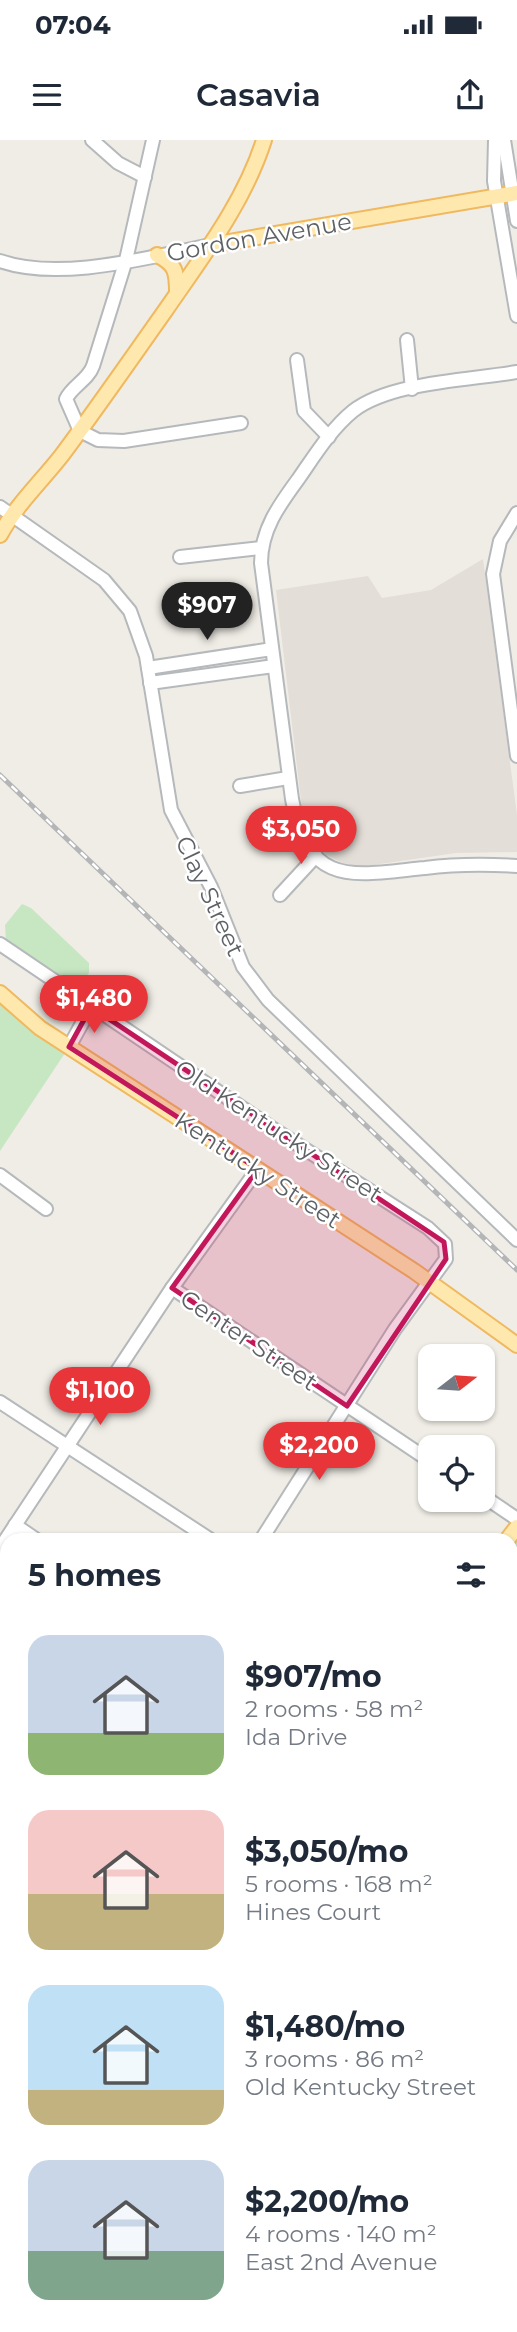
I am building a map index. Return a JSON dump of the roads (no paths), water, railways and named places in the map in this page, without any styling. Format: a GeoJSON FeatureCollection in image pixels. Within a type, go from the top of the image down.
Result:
{"type":"FeatureCollection","features":[{"type":"Feature","properties":{"kind":"main road"},"geometry":{"type":"LineString","coordinates":[[0,535],[4,514],[80,431],[211,245],[240,196],[264,140]]}},
{"type":"Feature","properties":{"kind":"main road","name":"Gordon Avenue"},"geometry":{"type":"LineString","coordinates":[[211,245],[515,193]]}},
{"type":"Feature","properties":{"kind":"main road"},"geometry":{"type":"LineString","coordinates":[[157,255],[169,261],[176,269],[177,293]]}},
{"type":"Feature","properties":{"kind":"main road","name":"Kentucky Street"},"geometry":{"type":"LineString","coordinates":[[0,993],[30,1020],[69,1047],[429,1281],[517,1345]]}},
{"type":"Feature","properties":{"kind":"street"},"geometry":{"type":"LineString","coordinates":[[92,140],[118,163],[145,177]]}},
{"type":"Feature","properties":{"kind":"street"},"geometry":{"type":"LineString","coordinates":[[153,140],[126,260],[91,372],[71,388],[65,399],[80,431],[98,440],[118,442],[241,423]]}},
{"type":"Feature","properties":{"kind":"street"},"geometry":{"type":"LineString","coordinates":[[495,140],[493,169],[496,196],[515,290],[517,316]]}},
{"type":"Feature","properties":{"kind":"street"},"geometry":{"type":"LineString","coordinates":[[504,140],[515,193],[517,221]]}},
{"type":"Feature","properties":{"kind":"street","name":"Gordon Avenue"},"geometry":{"type":"LineString","coordinates":[[0,261],[51,268],[126,260],[211,245]]}},
{"type":"Feature","properties":{"kind":"street"},"geometry":{"type":"LineString","coordinates":[[407,340],[412,389]]}},
{"type":"Feature","properties":{"kind":"street"},"geometry":{"type":"LineString","coordinates":[[296,360],[302,405],[311,421],[329,437]]}},
{"type":"Feature","properties":{"kind":"street"},"geometry":{"type":"LineString","coordinates":[[517,372],[412,389],[367,402],[344,419],[329,437],[274,515],[261,548],[261,569],[288,778],[299,830],[316,856],[334,868],[360,875],[457,865],[517,866]]}},
{"type":"Feature","properties":{"kind":"street"},"geometry":{"type":"LineString","coordinates":[[517,513],[500,541],[493,574],[511,666],[517,756]]}},
{"type":"Feature","properties":{"kind":"street","name":"Clay Street"},"geometry":{"type":"LineString","coordinates":[[4,514],[116,591],[138,628],[148,668],[171,810],[211,887],[250,979],[517,1240]]}},
{"type":"Feature","properties":{"kind":"street"},"geometry":{"type":"LineString","coordinates":[[180,557],[261,548]]}},
{"type":"Feature","properties":{"kind":"street"},"geometry":{"type":"LineString","coordinates":[[148,668],[272,649]]}},
{"type":"Feature","properties":{"kind":"street"},"geometry":{"type":"LineString","coordinates":[[150,683],[274,666]]}},
{"type":"Feature","properties":{"kind":"street"},"geometry":{"type":"LineString","coordinates":[[240,786],[288,778]]}},
{"type":"Feature","properties":{"kind":"street"},"geometry":{"type":"LineString","coordinates":[[280,895],[316,856]]}},
{"type":"Feature","properties":{"kind":"street","name":"Old Kentucky Street"},"geometry":{"type":"LineString","coordinates":[[0,944],[91,1007],[428,1228],[442,1240],[448,1252],[429,1281]]}},
{"type":"Feature","properties":{"kind":"street"},"geometry":{"type":"LineString","coordinates":[[69,1047],[91,1007]]}},
{"type":"Feature","properties":{"kind":"street"},"geometry":{"type":"LineString","coordinates":[[10,1533],[172,1288],[257,1170]]}},
{"type":"Feature","properties":{"kind":"street"},"geometry":{"type":"LineString","coordinates":[[0,1175],[46,1209]]}},
{"type":"Feature","properties":{"kind":"street"},"geometry":{"type":"LineString","coordinates":[[265,1533],[429,1281]]}},
{"type":"Feature","properties":{"kind":"street","name":"Center Street"},"geometry":{"type":"LineString","coordinates":[[172,1288],[418,1453]]}},
{"type":"Feature","properties":{"kind":"street"},"geometry":{"type":"LineString","coordinates":[[0,1402],[200,1533]]}},
{"type":"Feature","properties":{"kind":"street"},"geometry":{"type":"LineString","coordinates":[[495,1504],[517,1519]]}},
{"type":"Feature","properties":{"kind":"street"},"geometry":{"type":"LineString","coordinates":[[15,1525],[27,1533]]}},
{"type":"Feature","properties":{"kind":"railway"},"geometry":{"type":"LineString","coordinates":[[0,775],[517,1270]]}}]}
